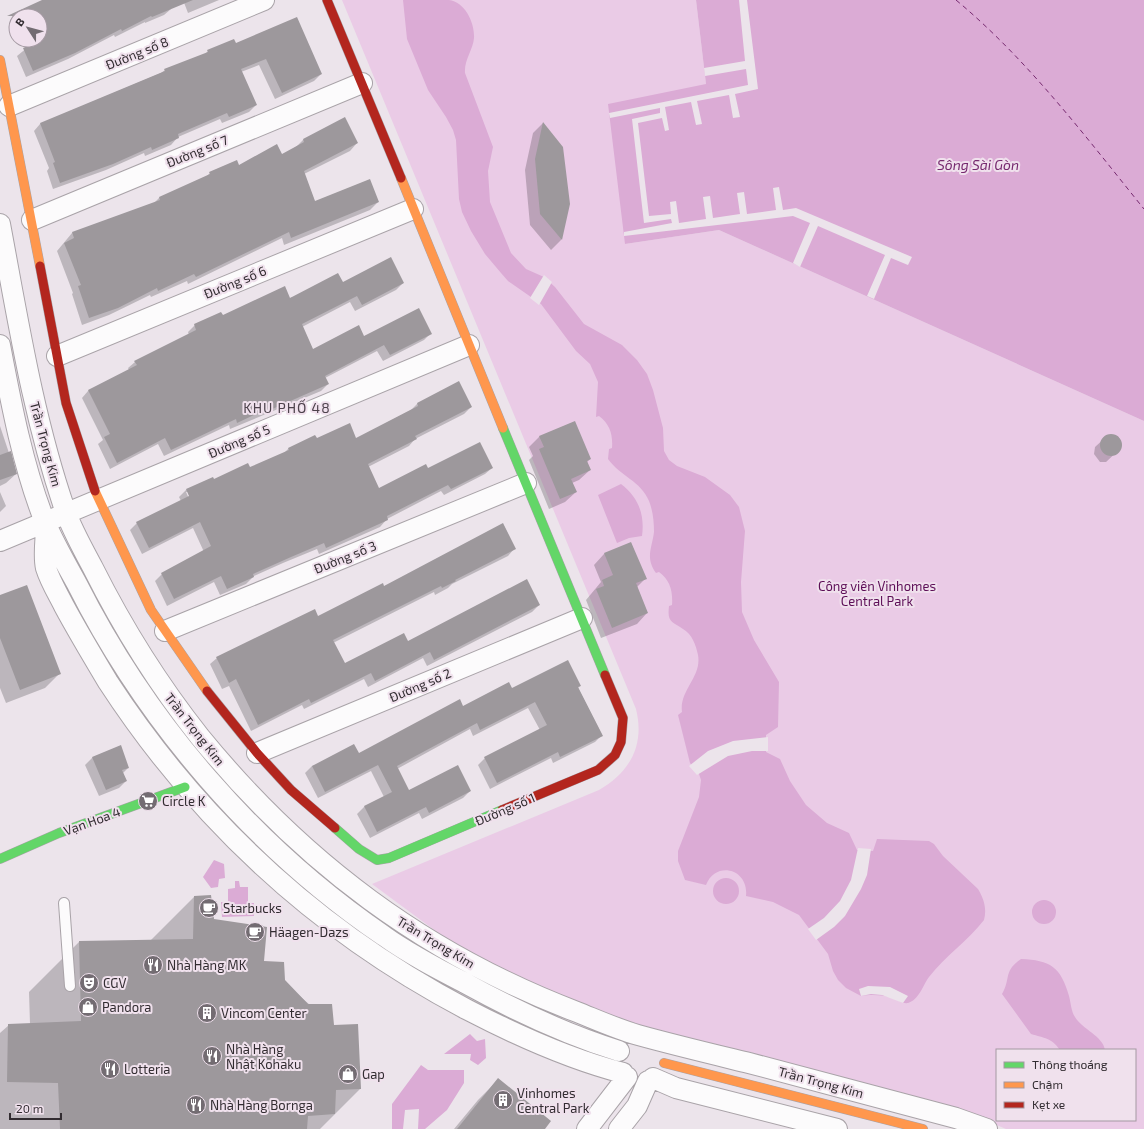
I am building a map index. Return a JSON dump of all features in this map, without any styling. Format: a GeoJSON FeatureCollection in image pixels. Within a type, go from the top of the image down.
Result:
{"type":"FeatureCollection","features":[{"type":"Feature","properties":{"kind":"street","name":"Đường số 8"},"geometry":{"type":"LineString","coordinates":[[9,106],[264,0]]}},
{"type":"Feature","properties":{"kind":"street"},"geometry":{"type":"LineString","coordinates":[[327,0],[582,618]]}},
{"type":"Feature","properties":{"kind":"street"},"geometry":{"type":"LineString","coordinates":[[0,60],[66,403],[98,501],[152,610],[165,631],[215,703],[257,753]]}},
{"type":"Feature","properties":{"kind":"street","name":"Đường số 7"},"geometry":{"type":"LineString","coordinates":[[32,220],[362,83]]}},
{"type":"Feature","properties":{"kind":"street","name":"Đường số 6"},"geometry":{"type":"LineString","coordinates":[[57,356],[413,209]]}},
{"type":"Feature","properties":{"kind":"street","name":"Trần Trọng Kim"},"geometry":{"type":"LineString","coordinates":[[0,224],[34,402],[66,514],[116,613],[179,710],[238,781],[302,845],[374,903],[418,933],[509,984],[543,999],[647,1037],[956,1118],[986,1129]]}},
{"type":"Feature","properties":{"kind":"street","name":"Trần Trọng Kim"},"geometry":{"type":"LineString","coordinates":[[0,345],[12,406],[46,523],[86,604],[131,678],[190,758],[227,800],[265,838],[351,912],[386,937],[436,968],[517,1011],[584,1039],[619,1051]]}},
{"type":"Feature","properties":{"kind":"street","name":"Đường số 5"},"geometry":{"type":"LineString","coordinates":[[0,541],[469,345]]}},
{"type":"Feature","properties":{"kind":"street","name":"Đường số 3"},"geometry":{"type":"LineString","coordinates":[[165,631],[526,483]]}},
{"type":"Feature","properties":{"kind":"street","name":"Trần Trọng Kim"},"geometry":{"type":"LineString","coordinates":[[46,523],[46,567],[76,630],[133,719],[186,787],[208,813],[241,847],[301,900],[345,934],[407,977],[487,1020],[536,1043],[571,1057],[625,1075],[633,1081],[655,1074],[923,1129]]}},
{"type":"Feature","properties":{"kind":"street","name":"Đường số 1"},"geometry":{"type":"LineString","coordinates":[[257,753],[291,790],[359,849],[377,860],[389,858],[598,770],[608,764],[621,742],[623,718],[582,618]]}},
{"type":"Feature","properties":{"kind":"street","name":"Đường số 2"},"geometry":{"type":"LineString","coordinates":[[257,753],[582,618]]}},
{"type":"Feature","properties":{"kind":"street","name":"Vạn Hoa 4"},"geometry":{"type":"LineString","coordinates":[[0,859],[59,833],[186,787]]}},
{"type":"Feature","properties":{"kind":"street"},"geometry":{"type":"LineString","coordinates":[[587,1129],[625,1075],[618,1062],[619,1051],[627,1040],[647,1037],[662,1050],[655,1074],[637,1106],[619,1129]]}},
{"type":"Feature","properties":{"kind":"street","name":"Trần Trọng Kim"},"geometry":{"type":"LineString","coordinates":[[655,1074],[676,1088],[837,1129]]}},
{"type":"Feature","properties":{"kind":"lane"},"geometry":{"type":"LineString","coordinates":[[64,903],[70,986]]}},
{"type":"Feature","properties":{"kind":"green space","name":"Công viên Vinhomes Central Park"},"geometry":{"type":"Polygon","coordinates":[[[342,0],[696,0],[706,84],[625,244],[719,230],[1144,421],[1144,1129],[1006,1129],[985,1120],[703,1044],[593,1012],[460,949],[372,884],[599,790],[610,783],[627,766],[636,746],[638,722],[636,709],[342,0]]]}},
{"type":"Feature","properties":{"kind":"water"},"geometry":{"type":"Polygon","coordinates":[[[403,0],[449,0],[460,5],[471,20],[474,38],[466,64],[465,73],[493,147],[488,171],[490,202],[511,253],[526,269],[544,277],[555,287],[584,324],[622,345],[637,360],[647,374],[653,390],[663,428],[664,451],[669,460],[677,466],[705,477],[730,495],[739,507],[745,531],[741,582],[742,612],[754,640],[779,682],[778,727],[766,735],[766,752],[780,759],[790,781],[806,805],[827,823],[849,833],[857,850],[873,851],[877,839],[929,841],[934,844],[943,856],[978,889],[985,908],[984,920],[971,935],[935,969],[918,996],[912,1001],[904,1003],[891,997],[880,995],[861,996],[846,988],[838,980],[833,971],[828,954],[799,915],[773,902],[746,896],[746,887],[742,879],[737,874],[724,870],[717,872],[711,877],[706,885],[685,880],[678,861],[678,851],[699,797],[701,780],[699,774],[690,763],[678,715],[682,712],[684,697],[697,670],[698,655],[696,647],[689,634],[671,621],[669,616],[669,606],[672,605],[670,586],[663,575],[659,572],[656,573],[651,563],[650,553],[654,528],[649,501],[641,488],[618,470],[608,459],[609,449],[612,448],[612,439],[610,430],[606,423],[599,416],[596,417],[598,382],[590,364],[576,351],[541,304],[508,281],[485,254],[471,231],[462,212],[459,199],[456,140],[453,130],[446,117],[428,90],[407,39],[403,0]]]}},
{"type":"Feature","properties":{"kind":"water","name":"Sông Sài Gòn"},"geometry":{"type":"Polygon","coordinates":[[[696,0],[1144,0],[1144,421],[719,230],[625,244],[608,104],[706,84],[696,0]]]}},
{"type":"Feature","properties":{"kind":"water"},"geometry":{"type":"Polygon","coordinates":[[[621,484],[636,500],[641,513],[643,528],[642,536],[629,538],[617,543],[598,495],[621,484]]]}},
{"type":"Feature","properties":{"kind":"water"},"geometry":{"type":"Polygon","coordinates":[[[214,860],[224,864],[225,878],[219,879],[218,887],[211,888],[203,877],[214,860]]]}},
{"type":"Feature","properties":{"kind":"water"},"geometry":{"type":"Polygon","coordinates":[[[726,878],[735,882],[739,891],[735,900],[726,904],[717,900],[713,891],[717,882],[726,878]]]}},
{"type":"Feature","properties":{"kind":"water"},"geometry":{"type":"Polygon","coordinates":[[[235,881],[239,881],[240,887],[248,887],[248,903],[254,903],[254,916],[222,917],[221,902],[228,902],[228,889],[235,888],[235,881]]]}},
{"type":"Feature","properties":{"kind":"water"},"geometry":{"type":"Polygon","coordinates":[[[1039,900],[1049,900],[1056,907],[1056,917],[1049,924],[1039,924],[1032,917],[1032,907],[1039,900]]]}},
{"type":"Feature","properties":{"kind":"water"},"geometry":{"type":"Polygon","coordinates":[[[1021,959],[1031,960],[1040,961],[1053,967],[1058,972],[1066,986],[1075,1017],[1100,1041],[1105,1049],[1059,1049],[1051,1041],[1031,1034],[1002,994],[1005,989],[1009,971],[1015,963],[1021,959]]]}},
{"type":"Feature","properties":{"kind":"water"},"geometry":{"type":"Polygon","coordinates":[[[470,1034],[477,1041],[485,1039],[486,1058],[478,1065],[470,1060],[471,1054],[444,1054],[470,1034]]]}},
{"type":"Feature","properties":{"kind":"water"},"geometry":{"type":"Polygon","coordinates":[[[421,1065],[428,1070],[464,1070],[464,1083],[447,1110],[425,1129],[418,1129],[419,1109],[405,1110],[403,1129],[392,1129],[392,1104],[421,1065]]]}},
{"type":"Feature","properties":{"kind":"pier"},"geometry":{"type":"Polygon","coordinates":[[[739,0],[747,0],[758,89],[735,94],[740,117],[733,118],[729,95],[697,101],[702,124],[696,125],[691,102],[665,107],[669,130],[665,131],[662,118],[638,123],[649,216],[671,214],[670,202],[676,201],[679,223],[706,219],[703,197],[710,196],[713,218],[740,214],[737,193],[744,192],[747,214],[776,210],[773,188],[779,187],[783,210],[796,208],[912,257],[908,265],[891,258],[874,299],[867,296],[885,255],[818,226],[800,267],[793,263],[810,223],[793,216],[624,236],[624,232],[672,223],[671,219],[644,223],[632,119],[660,113],[660,108],[610,118],[609,113],[748,85],[746,69],[705,76],[704,68],[745,61],[739,0]]]}},
{"type":"Feature","properties":{"kind":"pier"},"geometry":{"type":"Polygon","coordinates":[[[544,275],[552,282],[539,305],[530,298],[544,275]]]}},
{"type":"Feature","properties":{"kind":"pier"},"geometry":{"type":"Polygon","coordinates":[[[768,737],[768,751],[752,751],[728,756],[697,775],[689,766],[708,751],[733,741],[768,737]]]}},
{"type":"Feature","properties":{"kind":"pier"},"geometry":{"type":"Polygon","coordinates":[[[858,848],[871,849],[867,875],[861,889],[845,916],[834,927],[816,940],[808,929],[824,918],[840,901],[851,880],[858,848]]]}},
{"type":"Feature","properties":{"kind":"pier"},"geometry":{"type":"Polygon","coordinates":[[[868,986],[890,987],[908,996],[903,1003],[882,995],[871,994],[861,996],[859,989],[868,986]]]}},
{"type":"Feature","properties":{"kind":"building"},"geometry":{"type":"Polygon","coordinates":[[[42,0],[193,0],[152,17],[151,16],[122,31],[121,29],[75,53],[33,71],[23,48],[48,48],[48,8],[24,8],[42,0]]]}},
{"type":"Feature","properties":{"kind":"building"},"geometry":{"type":"Polygon","coordinates":[[[297,17],[322,74],[282,93],[266,59],[241,69],[257,105],[229,117],[227,113],[178,134],[179,138],[152,150],[151,147],[113,164],[60,183],[53,163],[55,162],[40,123],[165,71],[164,69],[208,52],[207,50],[234,39],[236,43],[297,17]]]}},
{"type":"Feature","properties":{"kind":"building"},"geometry":{"type":"Polygon","coordinates":[[[345,117],[358,143],[304,171],[315,201],[370,179],[379,202],[291,238],[289,232],[196,277],[194,274],[158,291],[157,288],[118,308],[89,318],[78,286],[81,285],[64,243],[74,238],[72,232],[160,200],[159,197],[210,174],[209,172],[237,160],[239,165],[277,144],[282,154],[304,142],[303,139],[345,117]]]}},
{"type":"Feature","properties":{"kind":"building"},"geometry":{"type":"Polygon","coordinates":[[[543,122],[563,147],[570,204],[562,240],[540,214],[535,159],[543,122]]]}},
{"type":"Feature","properties":{"kind":"building"},"geometry":{"type":"Polygon","coordinates":[[[391,257],[404,283],[362,305],[357,296],[302,324],[313,349],[359,325],[364,336],[419,308],[432,334],[390,355],[384,345],[325,376],[329,384],[270,410],[269,408],[237,423],[236,419],[171,450],[165,438],[117,463],[104,437],[110,434],[88,390],[137,365],[134,361],[196,330],[194,324],[221,312],[223,315],[285,286],[290,298],[338,273],[343,282],[391,257]]]}},
{"type":"Feature","properties":{"kind":"building"},"geometry":{"type":"Polygon","coordinates":[[[459,381],[472,407],[415,436],[417,439],[368,464],[379,488],[426,464],[428,468],[480,442],[493,468],[451,489],[448,485],[387,516],[388,520],[326,548],[324,543],[291,557],[253,574],[254,577],[227,589],[221,576],[174,599],[161,573],[211,546],[200,522],[149,548],[136,522],[189,496],[186,489],[213,477],[214,479],[248,463],[250,467],[289,450],[288,448],[315,435],[317,438],[350,423],[356,438],[418,406],[417,403],[459,381]]]}},
{"type":"Feature","properties":{"kind":"building"},"geometry":{"type":"Polygon","coordinates":[[[575,421],[591,459],[587,461],[591,470],[571,479],[577,492],[560,499],[539,449],[544,447],[539,436],[575,421]]]}},
{"type":"Feature","properties":{"kind":"building"},"geometry":{"type":"Polygon","coordinates":[[[1107,434],[1115,434],[1122,441],[1122,449],[1115,456],[1107,456],[1100,449],[1100,441],[1107,434]]]}},
{"type":"Feature","properties":{"kind":"building"},"geometry":{"type":"Polygon","coordinates":[[[11,451],[17,474],[0,480],[0,455],[11,451]]]}},
{"type":"Feature","properties":{"kind":"building"},"geometry":{"type":"Polygon","coordinates":[[[503,523],[516,549],[442,588],[441,586],[333,640],[345,663],[404,633],[408,641],[527,579],[540,605],[434,660],[430,652],[375,681],[371,673],[311,703],[309,699],[258,725],[236,679],[229,683],[216,657],[315,609],[318,616],[383,583],[384,586],[503,523]]]}},
{"type":"Feature","properties":{"kind":"building"},"geometry":{"type":"Polygon","coordinates":[[[631,542],[647,579],[636,583],[648,613],[612,628],[596,589],[604,586],[602,580],[613,575],[604,553],[631,542]]]}},
{"type":"Feature","properties":{"kind":"building"},"geometry":{"type":"Polygon","coordinates":[[[27,585],[61,674],[20,690],[0,638],[0,595],[27,585]]]}},
{"type":"Feature","properties":{"kind":"building"},"geometry":{"type":"Polygon","coordinates":[[[568,660],[581,686],[578,687],[603,736],[560,757],[558,752],[497,783],[484,757],[547,725],[535,702],[480,730],[477,723],[397,766],[409,790],[458,765],[471,791],[429,813],[426,807],[377,832],[364,806],[392,792],[378,765],[325,792],[312,766],[354,744],[359,753],[460,699],[463,706],[509,682],[512,688],[568,660]]]}},
{"type":"Feature","properties":{"kind":"building"},"geometry":{"type":"Polygon","coordinates":[[[121,745],[129,768],[122,770],[127,781],[106,790],[92,757],[121,745]]]}},
{"type":"Feature","properties":{"kind":"building","name":"Vincom Center"},"geometry":{"type":"Polygon","coordinates":[[[211,895],[214,919],[267,927],[264,961],[284,962],[285,980],[308,1004],[332,1004],[334,1025],[358,1024],[361,1089],[336,1090],[335,1114],[308,1116],[307,1129],[60,1129],[58,1083],[7,1082],[8,1024],[81,1021],[79,941],[193,939],[194,896],[211,895]]]}},
{"type":"Feature","properties":{"kind":"building","name":"Vinhomes Central Park"},"geometry":{"type":"Polygon","coordinates":[[[498,1078],[551,1121],[545,1129],[457,1129],[498,1078]]]}},
{"type":"Feature","properties":{"kind":"ferry route"},"geometry":{"type":"LineString","coordinates":[[956,0],[982,23],[1032,73],[1144,209]]}},
{"type":"Feature","properties":{"kind":"traffic: fast"},"geometry":{"type":"LineString","coordinates":[[503,428],[605,675]]}},
{"type":"Feature","properties":{"kind":"traffic: fast"},"geometry":{"type":"LineString","coordinates":[[0,859],[59,833],[185,787]]}},
{"type":"Feature","properties":{"kind":"traffic: fast"},"geometry":{"type":"LineString","coordinates":[[335,828],[359,849],[377,860],[389,858],[502,810]]}},
{"type":"Feature","properties":{"kind":"traffic: slow"},"geometry":{"type":"LineString","coordinates":[[0,60],[40,266]]}},
{"type":"Feature","properties":{"kind":"traffic: slow"},"geometry":{"type":"LineString","coordinates":[[401,178],[503,428]]}},
{"type":"Feature","properties":{"kind":"traffic: slow"},"geometry":{"type":"LineString","coordinates":[[95,491],[151,610],[207,691]]}},
{"type":"Feature","properties":{"kind":"traffic: slow"},"geometry":{"type":"LineString","coordinates":[[664,1063],[923,1129]]}},
{"type":"Feature","properties":{"kind":"traffic: jam"},"geometry":{"type":"LineString","coordinates":[[327,0],[401,178]]}},
{"type":"Feature","properties":{"kind":"traffic: jam"},"geometry":{"type":"LineString","coordinates":[[40,266],[66,403],[95,491]]}},
{"type":"Feature","properties":{"kind":"traffic: jam"},"geometry":{"type":"LineString","coordinates":[[502,810],[598,770],[615,755],[621,742],[623,718],[605,675]]}},
{"type":"Feature","properties":{"kind":"traffic: jam"},"geometry":{"type":"LineString","coordinates":[[207,691],[257,753],[291,790],[335,828]]}},
{"type":"Feature","properties":{"kind":"place","name":"Circle K"},"geometry":{"type":"Point","coordinates":[148,801]}},
{"type":"Feature","properties":{"kind":"place","name":"Starbucks"},"geometry":{"type":"Point","coordinates":[209,908]}},
{"type":"Feature","properties":{"kind":"place","name":"Häagen-Dazs"},"geometry":{"type":"Point","coordinates":[255,932]}},
{"type":"Feature","properties":{"kind":"place","name":"Nhà Hàng MK"},"geometry":{"type":"Point","coordinates":[153,965]}},
{"type":"Feature","properties":{"kind":"place","name":"CGV"},"geometry":{"type":"Point","coordinates":[89,983]}},
{"type":"Feature","properties":{"kind":"place","name":"Pandora"},"geometry":{"type":"Point","coordinates":[88,1007]}},
{"type":"Feature","properties":{"kind":"place","name":"Vincom Center"},"geometry":{"type":"Point","coordinates":[207,1013]}},
{"type":"Feature","properties":{"kind":"place","name":"Nhà Hàng Nhật Kohaku"},"geometry":{"type":"Point","coordinates":[212,1056]}},
{"type":"Feature","properties":{"kind":"place","name":"Lotteria"},"geometry":{"type":"Point","coordinates":[110,1069]}},
{"type":"Feature","properties":{"kind":"place","name":"Gap"},"geometry":{"type":"Point","coordinates":[348,1074]}},
{"type":"Feature","properties":{"kind":"place","name":"Vinhomes Central Park"},"geometry":{"type":"Point","coordinates":[503,1100]}},
{"type":"Feature","properties":{"kind":"place","name":"Nhà Hàng Bornga"},"geometry":{"type":"Point","coordinates":[196,1105]}},
{"type":"Feature","properties":{"kind":"district","name":"KHU PHỐ 48"},"geometry":{"type":"Point","coordinates":[287,408]}}]}
